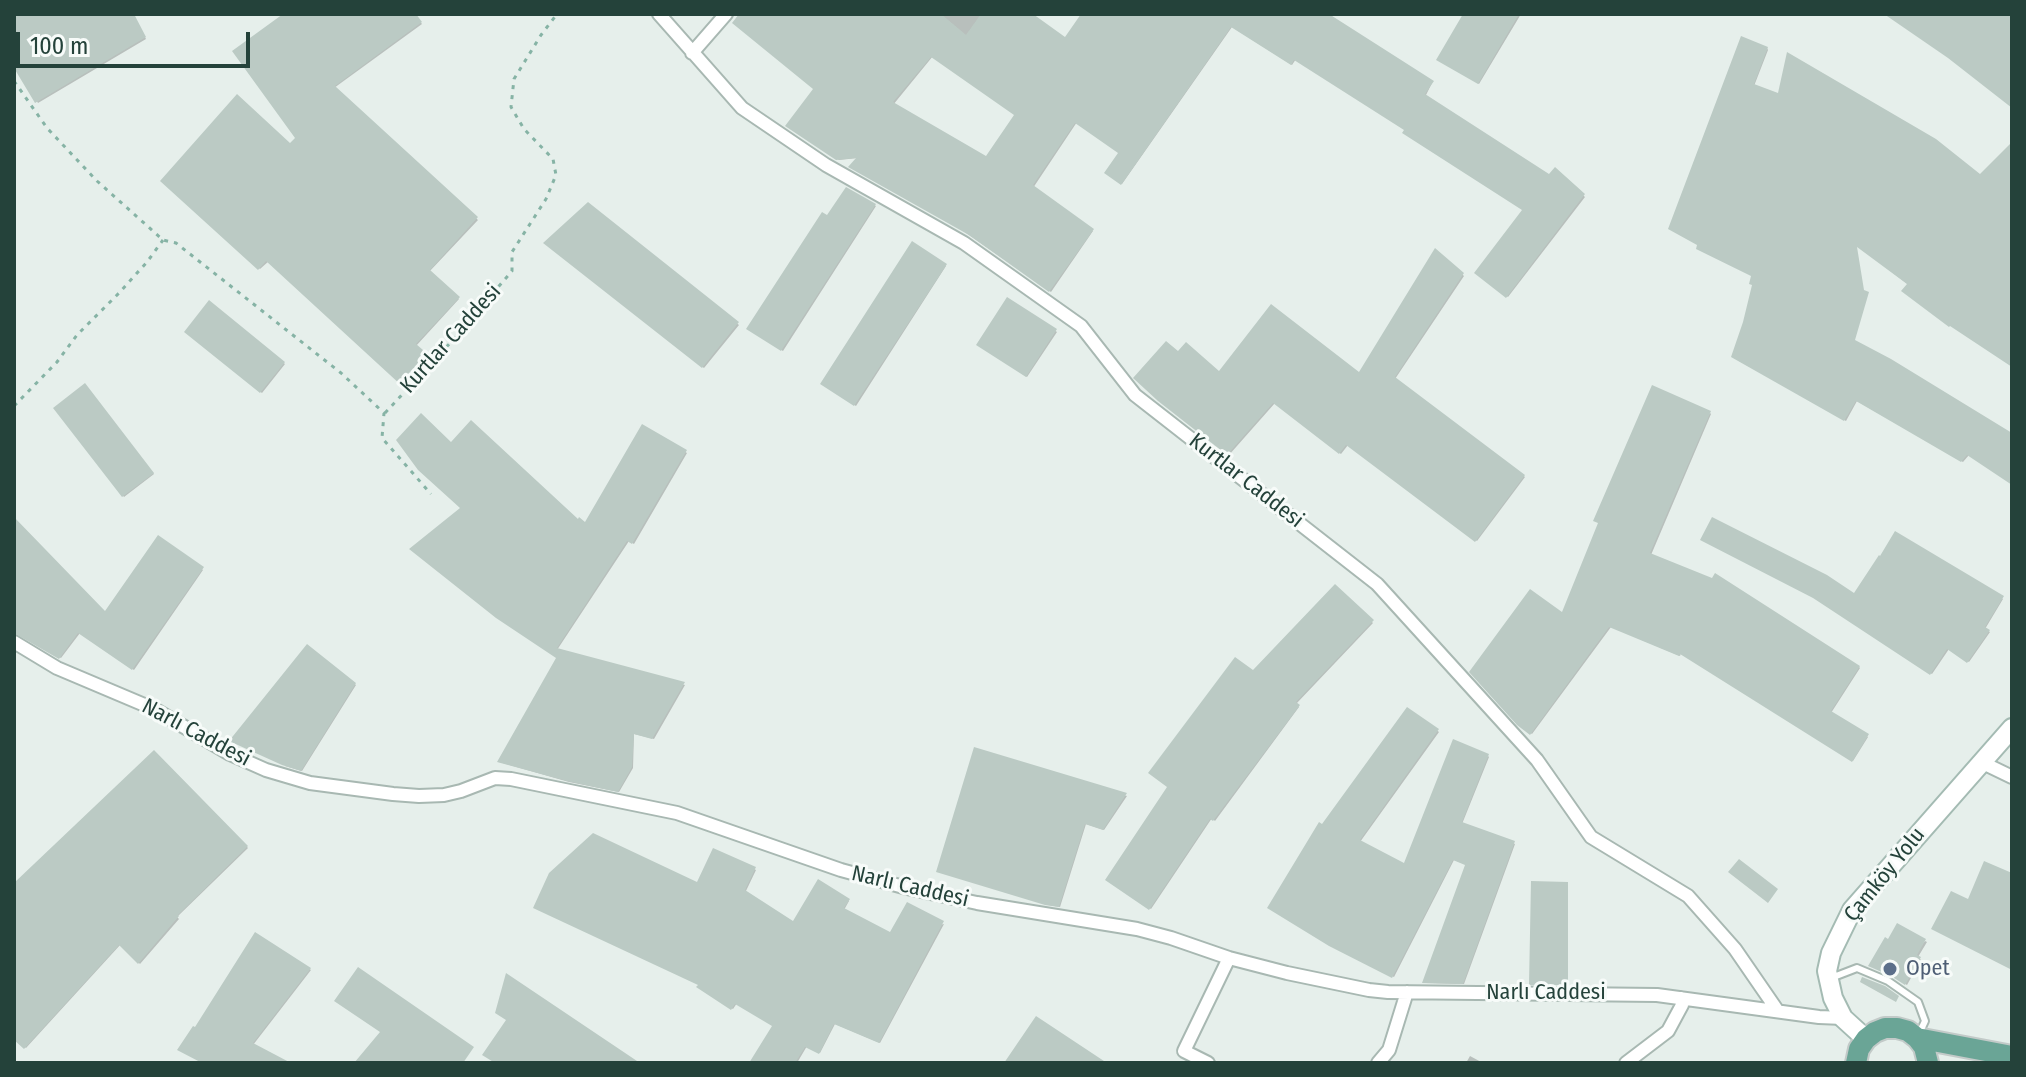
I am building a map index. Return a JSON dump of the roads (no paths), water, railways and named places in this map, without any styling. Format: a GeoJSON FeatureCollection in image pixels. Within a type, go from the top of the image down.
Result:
{"type":"FeatureCollection","features":[{"type":"Feature","properties":{"kind":"main road","name":"Çamköy Yolu"},"geometry":{"type":"LineString","coordinates":[[1829,979],[1827,971],[1831,953],[1852,910],[2012,728]]}},
{"type":"Feature","properties":{"kind":"main road"},"geometry":{"type":"LineString","coordinates":[[1829,979],[1833,998],[1843,1018],[1866,1039]]}},
{"type":"Feature","properties":{"kind":"main road"},"geometry":{"type":"LineString","coordinates":[[1856,1063],[1859,1049],[1866,1039],[1885,1028],[1897,1028],[1917,1038],[1924,1047],[1928,1063]]}},
{"type":"Feature","properties":{"kind":"main road"},"geometry":{"type":"LineString","coordinates":[[1917,1038],[2012,1056]]}},
{"type":"Feature","properties":{"kind":"street","name":"Kurtlar Caddesi"},"geometry":{"type":"LineString","coordinates":[[659,14],[742,108],[826,165],[964,243],[1081,326],[1135,395],[1377,584],[1537,760],[1591,837],[1688,896],[1735,949],[1777,1010]]}},
{"type":"Feature","properties":{"kind":"street"},"geometry":{"type":"LineString","coordinates":[[692,53],[726,14]]}},
{"type":"Feature","properties":{"kind":"street","name":"Narlı Caddesi"},"geometry":{"type":"LineString","coordinates":[[14,642],[57,668],[154,709],[230,754],[266,770],[335,787],[419,796],[453,793],[495,778],[511,779],[677,813],[841,870],[907,888],[977,903],[1137,929],[1229,958],[1369,990],[1626,993],[1843,1018]]}},
{"type":"Feature","properties":{"kind":"street"},"geometry":{"type":"LineString","coordinates":[[1981,762],[2012,777]]}},
{"type":"Feature","properties":{"kind":"street"},"geometry":{"type":"LineString","coordinates":[[1208,1063],[1184,1051],[1229,958]]}},
{"type":"Feature","properties":{"kind":"street"},"geometry":{"type":"LineString","coordinates":[[1378,1063],[1389,1050],[1407,992]]}},
{"type":"Feature","properties":{"kind":"street"},"geometry":{"type":"LineString","coordinates":[[1626,1063],[1668,1031],[1682,1005],[1681,998]]}},
{"type":"Feature","properties":{"kind":"lane"},"geometry":{"type":"LineString","coordinates":[[1829,979],[1857,968],[1888,981],[1918,1002],[1925,1021],[1917,1038]]}},
{"type":"Feature","properties":{"kind":"place","name":"Opet"},"geometry":{"type":"Point","coordinates":[1890,969]}}]}
